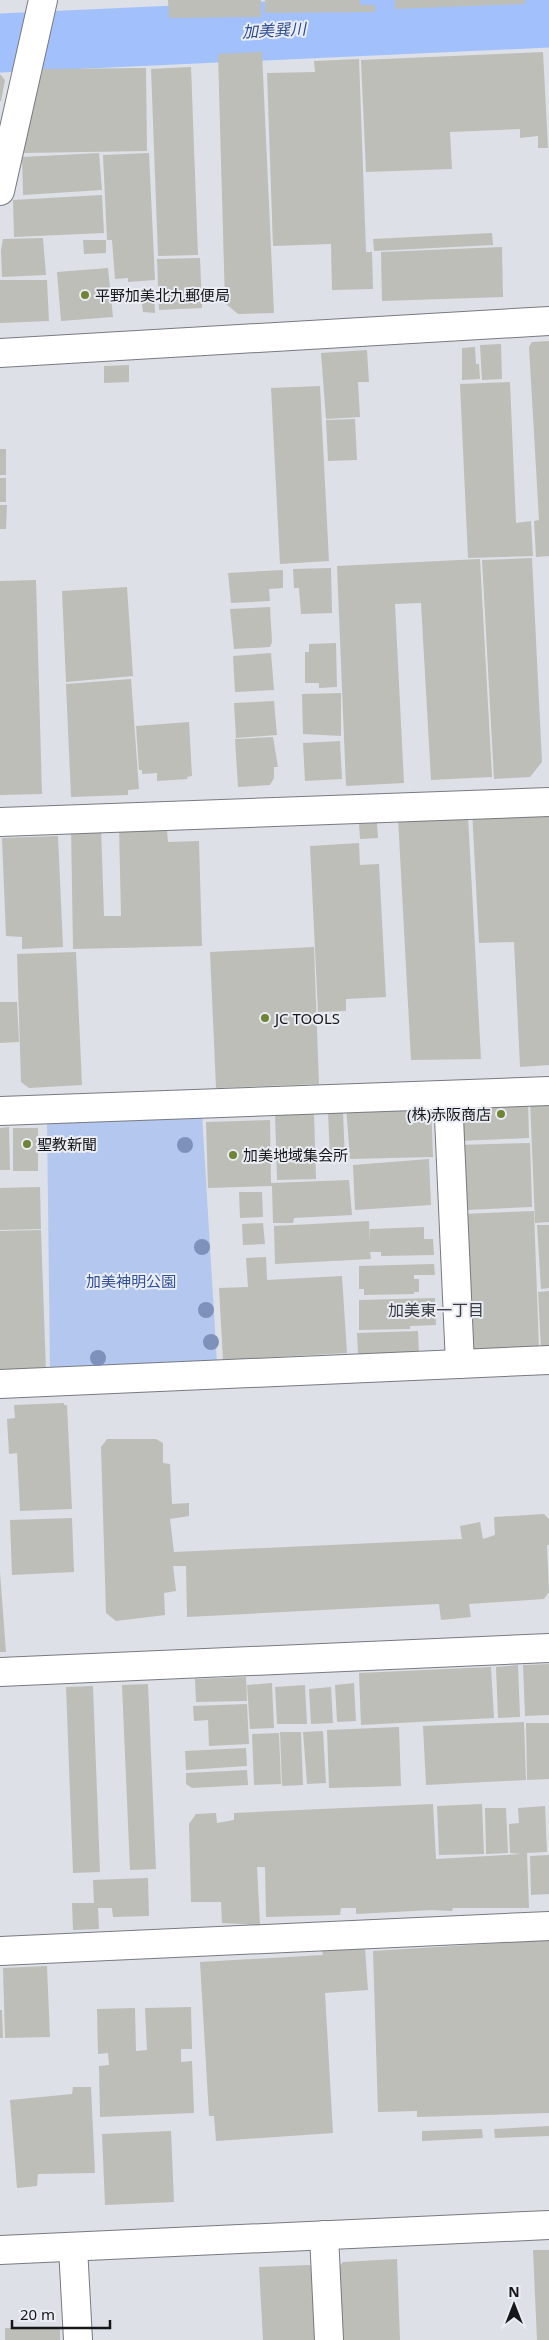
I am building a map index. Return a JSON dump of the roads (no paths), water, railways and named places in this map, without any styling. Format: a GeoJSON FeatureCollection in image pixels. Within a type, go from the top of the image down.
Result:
{"type":"FeatureCollection","features":[{"type":"Feature","properties":{"kind":"street"},"geometry":{"type":"LineString","coordinates":[[0,191],[40,13]]}},
{"type":"Feature","properties":{"kind":"street"},"geometry":{"type":"LineString","coordinates":[[0,353],[549,321]]}},
{"type":"Feature","properties":{"kind":"street"},"geometry":{"type":"LineString","coordinates":[[0,822],[549,802]]}},
{"type":"Feature","properties":{"kind":"street"},"geometry":{"type":"LineString","coordinates":[[0,1111],[549,1091]]}},
{"type":"Feature","properties":{"kind":"street"},"geometry":{"type":"LineString","coordinates":[[448,1095],[460,1364]]}},
{"type":"Feature","properties":{"kind":"street"},"geometry":{"type":"LineString","coordinates":[[0,1384],[549,1360]]}},
{"type":"Feature","properties":{"kind":"street"},"geometry":{"type":"LineString","coordinates":[[0,1672],[549,1648]]}},
{"type":"Feature","properties":{"kind":"street"},"geometry":{"type":"LineString","coordinates":[[0,1951],[549,1926]]}},
{"type":"Feature","properties":{"kind":"street"},"geometry":{"type":"LineString","coordinates":[[0,2250],[549,2225]]}},
{"type":"Feature","properties":{"kind":"street"},"geometry":{"type":"LineString","coordinates":[[324,2235],[329,2340]]}},
{"type":"Feature","properties":{"kind":"street"},"geometry":{"type":"LineString","coordinates":[[72,2247],[78,2340]]}},
{"type":"Feature","properties":{"kind":"waterway","name":"加美巽川"},"geometry":{"type":"LineString","coordinates":[[0,43],[549,18]]}},
{"type":"Feature","properties":{"kind":"place","name":"平野加美北九郵便局"},"geometry":{"type":"Point","coordinates":[85,295]}},
{"type":"Feature","properties":{"kind":"place","name":"JC TOOLS"},"geometry":{"type":"Point","coordinates":[265,1018]}},
{"type":"Feature","properties":{"kind":"place","name":"(株)赤阪商店"},"geometry":{"type":"Point","coordinates":[501,1114]}},
{"type":"Feature","properties":{"kind":"place","name":"聖教新聞"},"geometry":{"type":"Point","coordinates":[27,1144]}},
{"type":"Feature","properties":{"kind":"place","name":"加美地域集会所"},"geometry":{"type":"Point","coordinates":[233,1155]}},
{"type":"Feature","properties":{"kind":"district","name":"加美東一丁目"},"geometry":{"type":"Point","coordinates":[436,1310]}},
{"type":"Feature","properties":{"kind":"park label","name":"加美神明公園"},"geometry":{"type":"Point","coordinates":[131,1281]}}]}
